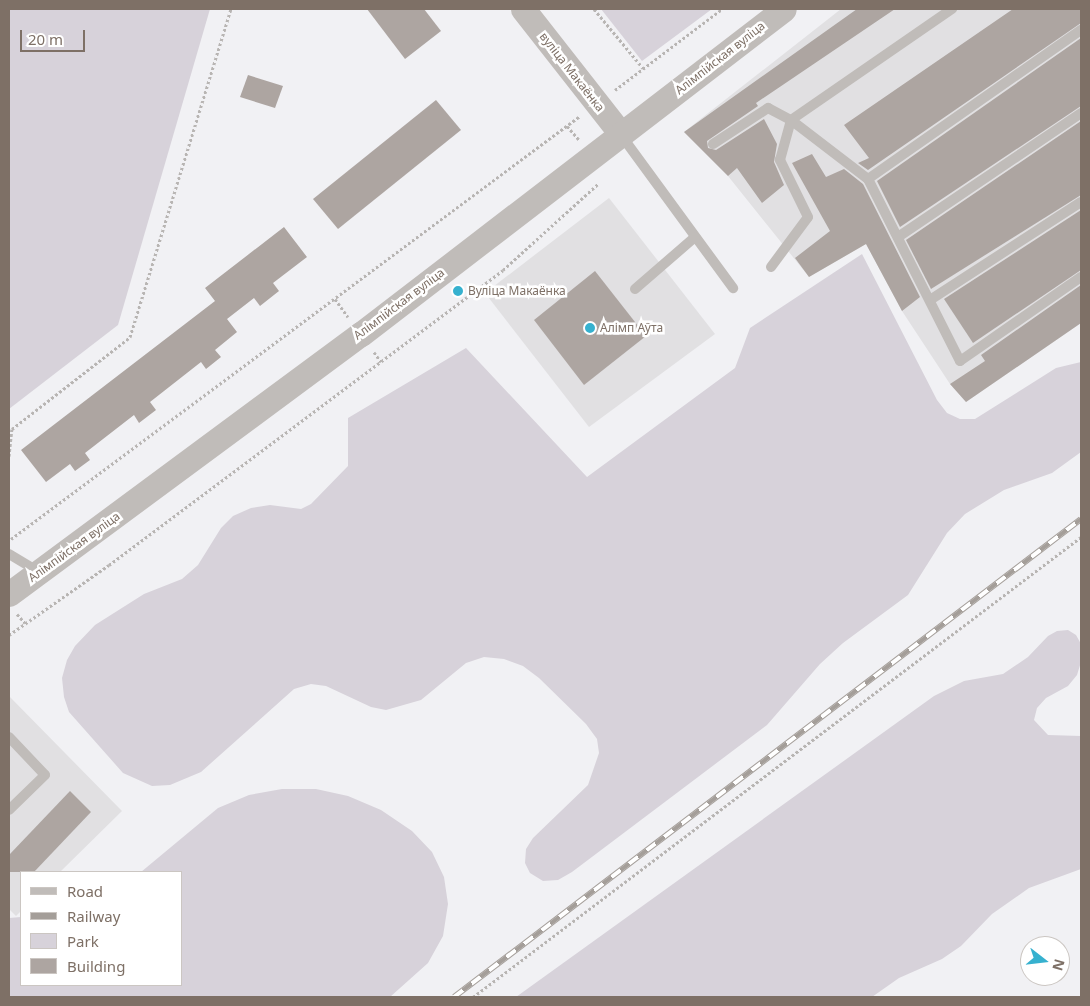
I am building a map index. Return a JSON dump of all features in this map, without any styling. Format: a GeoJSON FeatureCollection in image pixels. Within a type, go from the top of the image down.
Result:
{"type":"FeatureCollection","features":[{"type":"Feature","properties":{"kind":"street","name":"вуліца Макаёнка"},"geometry":{"type":"LineString","coordinates":[[522,9],[621,134]]}},
{"type":"Feature","properties":{"kind":"street","name":"Алімпійская вуліца"},"geometry":{"type":"LineString","coordinates":[[9,594],[621,134],[784,9]]}},
{"type":"Feature","properties":{"kind":"lane"},"geometry":{"type":"LineString","coordinates":[[771,267],[808,217],[780,160],[791,120],[952,9]]}},
{"type":"Feature","properties":{"kind":"lane"},"geometry":{"type":"LineString","coordinates":[[868,179],[1081,30]]}},
{"type":"Feature","properties":{"kind":"lane"},"geometry":{"type":"LineString","coordinates":[[713,144],[768,108],[791,120],[868,179],[960,361],[1081,278]]}},
{"type":"Feature","properties":{"kind":"lane"},"geometry":{"type":"LineString","coordinates":[[898,237],[1081,113]]}},
{"type":"Feature","properties":{"kind":"lane"},"geometry":{"type":"LineString","coordinates":[[621,134],[733,288]]}},
{"type":"Feature","properties":{"kind":"lane"},"geometry":{"type":"LineString","coordinates":[[930,300],[1081,202]]}},
{"type":"Feature","properties":{"kind":"lane"},"geometry":{"type":"LineString","coordinates":[[635,289],[695,237]]}},
{"type":"Feature","properties":{"kind":"lane"},"geometry":{"type":"LineString","coordinates":[[9,554],[40,572]]}},
{"type":"Feature","properties":{"kind":"lane"},"geometry":{"type":"LineString","coordinates":[[9,737],[45,775],[9,810]]}},
{"type":"Feature","properties":{"kind":"path"},"geometry":{"type":"LineString","coordinates":[[9,456],[10,429],[130,337],[230,9]]}},
{"type":"Feature","properties":{"kind":"path"},"geometry":{"type":"LineString","coordinates":[[594,9],[643,68]]}},
{"type":"Feature","properties":{"kind":"path"},"geometry":{"type":"LineString","coordinates":[[9,541],[722,9]]}},
{"type":"Feature","properties":{"kind":"path"},"geometry":{"type":"LineString","coordinates":[[9,635],[109,565],[503,270],[601,181]]}},
{"type":"Feature","properties":{"kind":"path"},"geometry":{"type":"LineString","coordinates":[[473,997],[903,669],[1081,537]]}},
{"type":"Feature","properties":{"kind":"shaded area"},"geometry":{"type":"Polygon","coordinates":[[[841,9],[1081,9],[1081,323],[966,402],[950,384],[902,311],[866,244],[809,277],[728,176],[684,132],[841,9]]]}},
{"type":"Feature","properties":{"kind":"shaded area"},"geometry":{"type":"Polygon","coordinates":[[[609,198],[715,334],[589,427],[485,293],[609,198]]]}},
{"type":"Feature","properties":{"kind":"shaded area"},"geometry":{"type":"Polygon","coordinates":[[[9,696],[122,811],[61,871],[20,871],[20,912],[16,916],[9,909],[9,696]]]}},
{"type":"Feature","properties":{"kind":"green space"},"geometry":{"type":"Polygon","coordinates":[[[9,9],[210,9],[118,325],[9,409],[9,9]]]}},
{"type":"Feature","properties":{"kind":"green space"},"geometry":{"type":"Polygon","coordinates":[[[601,9],[712,9],[642,61],[601,9]]]}},
{"type":"Feature","properties":{"kind":"green space"},"geometry":{"type":"Polygon","coordinates":[[[862,254],[937,400],[947,413],[960,419],[975,419],[1056,368],[1081,362],[1081,452],[1052,473],[1004,490],[965,514],[947,533],[908,595],[843,643],[820,664],[767,725],[572,872],[558,880],[543,881],[530,873],[525,863],[526,849],[533,838],[588,785],[599,753],[597,739],[586,724],[539,678],[523,666],[504,659],[484,657],[466,663],[421,700],[386,710],[371,707],[326,686],[311,684],[294,689],[201,772],[170,785],[152,786],[123,773],[69,712],[64,697],[62,678],[67,660],[75,646],[95,625],[144,594],[182,579],[198,565],[221,528],[233,516],[251,508],[270,505],[301,509],[311,504],[348,466],[348,418],[466,348],[587,477],[735,368],[750,328],[862,254]]]}},
{"type":"Feature","properties":{"kind":"green space"},"geometry":{"type":"Polygon","coordinates":[[[1068,630],[1076,635],[1081,644],[1081,662],[1077,675],[1068,686],[1046,698],[1037,708],[1034,720],[1048,735],[1081,736],[1081,869],[1029,888],[992,914],[961,946],[942,959],[899,978],[872,997],[516,997],[934,696],[964,681],[1003,674],[1028,657],[1048,636],[1057,631],[1068,630]]]}},
{"type":"Feature","properties":{"kind":"green space"},"geometry":{"type":"Polygon","coordinates":[[[282,789],[316,789],[348,796],[381,810],[412,831],[432,852],[444,877],[448,904],[443,936],[428,963],[390,997],[9,997],[9,918],[20,917],[20,986],[182,986],[182,871],[142,871],[218,808],[249,795],[282,789]]]}},
{"type":"Feature","properties":{"kind":"building"},"geometry":{"type":"Polygon","coordinates":[[[367,9],[424,9],[441,31],[405,59],[367,9]]]}},
{"type":"Feature","properties":{"kind":"building"},"geometry":{"type":"Polygon","coordinates":[[[857,9],[895,9],[756,103],[758,106],[707,141],[708,148],[716,150],[764,119],[777,144],[774,162],[784,185],[762,203],[737,168],[728,176],[684,132],[857,9]]]}},
{"type":"Feature","properties":{"kind":"building"},"geometry":{"type":"Polygon","coordinates":[[[1013,9],[1081,9],[1081,23],[868,170],[858,163],[869,158],[844,125],[1013,9]]]}},
{"type":"Feature","properties":{"kind":"building"},"geometry":{"type":"Polygon","coordinates":[[[1081,38],[1081,106],[900,227],[877,181],[1081,38]]]}},
{"type":"Feature","properties":{"kind":"building"},"geometry":{"type":"Polygon","coordinates":[[[248,75],[283,86],[275,108],[240,97],[248,75]]]}},
{"type":"Feature","properties":{"kind":"building"},"geometry":{"type":"Polygon","coordinates":[[[436,100],[461,130],[338,229],[313,199],[436,100]]]}},
{"type":"Feature","properties":{"kind":"building"},"geometry":{"type":"Polygon","coordinates":[[[1081,121],[1081,195],[931,289],[906,240],[1081,121]]]}},
{"type":"Feature","properties":{"kind":"building"},"geometry":{"type":"Polygon","coordinates":[[[812,154],[826,177],[844,169],[863,184],[920,297],[902,311],[866,244],[809,277],[795,258],[830,231],[792,163],[812,154]]]}},
{"type":"Feature","properties":{"kind":"building"},"geometry":{"type":"Polygon","coordinates":[[[1081,210],[1081,270],[973,343],[944,299],[1081,210]]]}},
{"type":"Feature","properties":{"kind":"building"},"geometry":{"type":"Polygon","coordinates":[[[284,227],[307,257],[273,283],[279,291],[260,306],[254,298],[227,319],[237,332],[215,350],[221,357],[206,369],[201,362],[150,402],[156,410],[139,423],[134,415],[85,453],[90,460],[75,471],[70,464],[46,482],[21,450],[215,301],[205,288],[284,227]]]}},
{"type":"Feature","properties":{"kind":"building","name":"Алімп Аўта"},"geometry":{"type":"Polygon","coordinates":[[[595,271],[646,336],[584,385],[534,320],[595,271]]]}},
{"type":"Feature","properties":{"kind":"building"},"geometry":{"type":"Polygon","coordinates":[[[1081,285],[1081,323],[966,402],[950,384],[985,361],[981,355],[1081,285]]]}},
{"type":"Feature","properties":{"kind":"building"},"geometry":{"type":"Polygon","coordinates":[[[70,791],[91,812],[35,871],[9,872],[9,855],[70,791]]]}},
{"type":"Feature","properties":{"kind":"railway"},"geometry":{"type":"LineString","coordinates":[[454,997],[1081,519]]}},
{"type":"Feature","properties":{"kind":"place","name":"Вуліца Макаёнка"},"geometry":{"type":"Point","coordinates":[458,291]}},
{"type":"Feature","properties":{"kind":"place","name":"Алімп Аўта"},"geometry":{"type":"Point","coordinates":[590,328]}}]}
